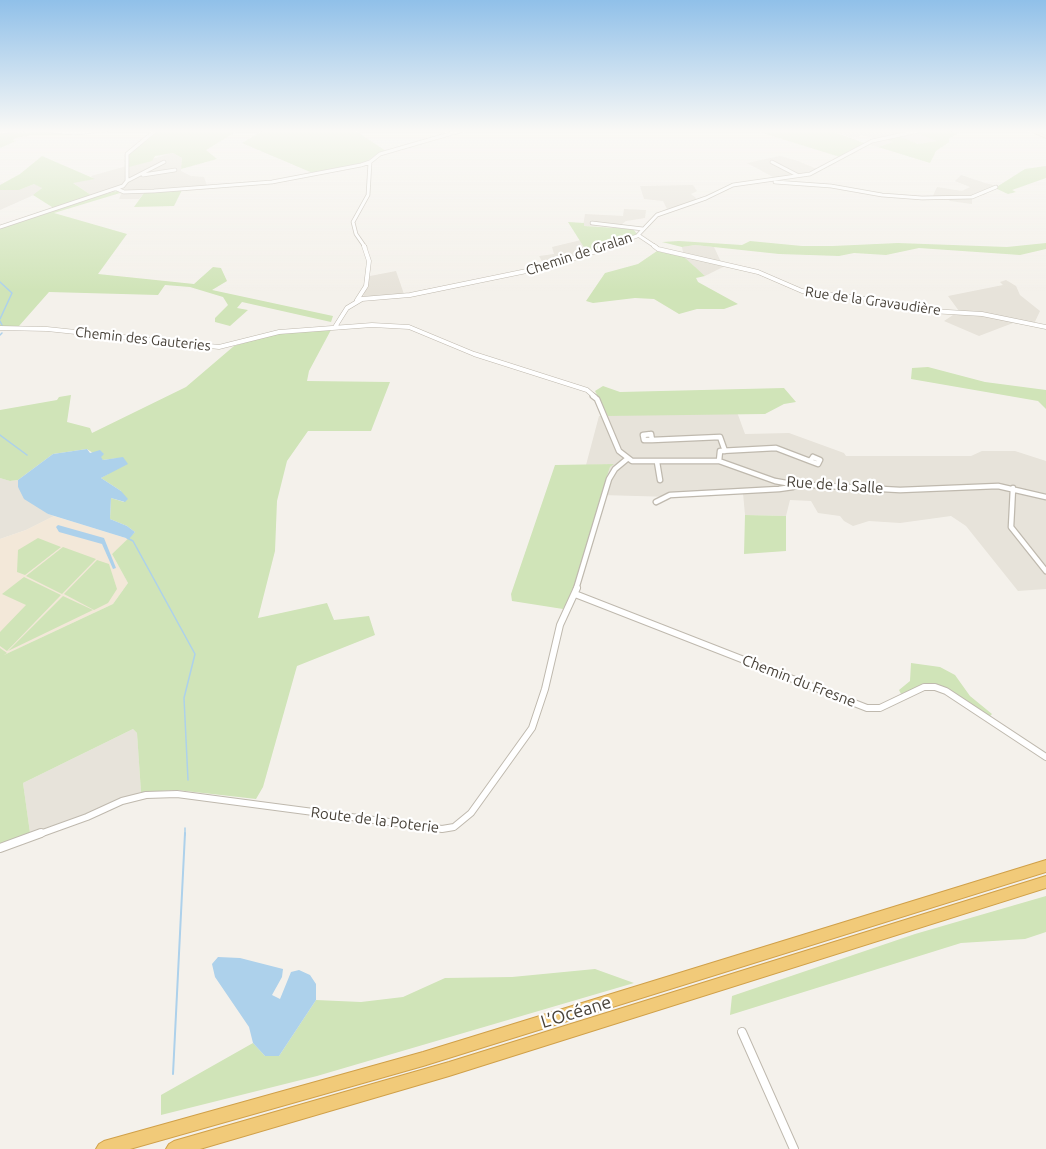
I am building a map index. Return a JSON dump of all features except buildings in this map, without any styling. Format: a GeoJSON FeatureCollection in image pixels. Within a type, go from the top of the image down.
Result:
{"type":"FeatureCollection","features":[{"type":"Feature","properties":{"kind":"highway","name":"L’Océane"},"geometry":{"type":"LineString","coordinates":[[104,1149],[423,1059],[1046,866]]}},
{"type":"Feature","properties":{"kind":"highway","name":"L’Océane"},"geometry":{"type":"LineString","coordinates":[[174,1149],[471,1062],[1046,882]]}},
{"type":"Feature","properties":{"kind":"street"},"geometry":{"type":"LineString","coordinates":[[0,227],[117,189],[122,184]]}},
{"type":"Feature","properties":{"kind":"street"},"geometry":{"type":"LineString","coordinates":[[117,189],[124,192],[154,191],[246,184]]}},
{"type":"Feature","properties":{"kind":"street"},"geometry":{"type":"LineString","coordinates":[[335,327],[347,308],[357,300],[366,286],[369,261],[365,246],[356,234],[353,222],[368,195],[369,184]]}},
{"type":"Feature","properties":{"kind":"street","name":"Chemin de Gralan"},"geometry":{"type":"LineString","coordinates":[[357,300],[410,295],[535,270],[624,242],[638,235],[657,215],[690,204],[733,185],[743,184]]}},
{"type":"Feature","properties":{"kind":"street"},"geometry":{"type":"LineString","coordinates":[[798,184],[922,198],[972,196],[996,187]]}},
{"type":"Feature","properties":{"kind":"street"},"geometry":{"type":"LineString","coordinates":[[97,189],[105,193]]}},
{"type":"Feature","properties":{"kind":"street"},"geometry":{"type":"LineString","coordinates":[[683,200],[690,204]]}},
{"type":"Feature","properties":{"kind":"street"},"geometry":{"type":"LineString","coordinates":[[592,223],[643,229]]}},
{"type":"Feature","properties":{"kind":"street","name":"Rue de la Gravaudière"},"geometry":{"type":"LineString","coordinates":[[638,235],[658,249],[758,272],[802,291],[883,301],[932,311],[982,314],[1046,327]]}},
{"type":"Feature","properties":{"kind":"street","name":"Chemin des Gauteries"},"geometry":{"type":"LineString","coordinates":[[0,328],[47,329],[219,347],[279,332],[385,325],[417,328],[474,354],[581,386],[597,399],[619,451],[627,459]]}},
{"type":"Feature","properties":{"kind":"street"},"geometry":{"type":"LineString","coordinates":[[652,440],[720,437],[725,451]]}},
{"type":"Feature","properties":{"kind":"street"},"geometry":{"type":"LineString","coordinates":[[719,461],[720,451],[776,448],[810,461]]}},
{"type":"Feature","properties":{"kind":"street","name":"Rue de la Salle"},"geometry":{"type":"LineString","coordinates":[[627,459],[657,462],[719,461],[775,481],[792,484],[900,490],[993,486],[1013,488],[1046,497]]}},
{"type":"Feature","properties":{"kind":"street","name":"Route de la Poterie"},"geometry":{"type":"LineString","coordinates":[[0,848],[87,817],[122,801],[146,795],[177,794],[442,829],[454,827],[471,813],[532,728],[545,689],[560,626],[575,594],[609,479],[615,469],[627,459]]}},
{"type":"Feature","properties":{"kind":"street"},"geometry":{"type":"LineString","coordinates":[[657,462],[660,480]]}},
{"type":"Feature","properties":{"kind":"street"},"geometry":{"type":"LineString","coordinates":[[656,502],[670,495],[779,489],[793,487],[792,484]]}},
{"type":"Feature","properties":{"kind":"street"},"geometry":{"type":"LineString","coordinates":[[1013,488],[1011,527],[1046,571]]}},
{"type":"Feature","properties":{"kind":"street","name":"Chemin du Fresne"},"geometry":{"type":"LineString","coordinates":[[575,594],[867,708],[880,708],[924,687],[935,687],[946,691],[1046,757]]}},
{"type":"Feature","properties":{"kind":"street"},"geometry":{"type":"LineString","coordinates":[[742,1032],[794,1149]]}},
{"type":"Feature","properties":{"kind":"shaded area"},"geometry":{"type":"Polygon","coordinates":[[[34,184],[42,187],[36,194],[0,210],[0,190],[19,190],[34,184]]]}},
{"type":"Feature","properties":{"kind":"shaded area"},"geometry":{"type":"Polygon","coordinates":[[[74,184],[206,184],[207,186],[144,193],[139,199],[119,199],[121,194],[117,191],[94,197],[74,184]]]}},
{"type":"Feature","properties":{"kind":"shaded area"},"geometry":{"type":"Polygon","coordinates":[[[962,184],[998,186],[984,195],[972,197],[972,204],[950,201],[947,198],[932,198],[937,187],[962,191],[970,187],[962,184]]]}},
{"type":"Feature","properties":{"kind":"shaded area"},"geometry":{"type":"Polygon","coordinates":[[[693,185],[697,191],[691,194],[696,198],[695,201],[667,209],[663,201],[644,199],[640,186],[693,185]]]}},
{"type":"Feature","properties":{"kind":"shaded area"},"geometry":{"type":"Polygon","coordinates":[[[624,209],[646,210],[645,218],[626,221],[618,227],[583,226],[585,214],[623,216],[624,209]]]}},
{"type":"Feature","properties":{"kind":"shaded area"},"geometry":{"type":"Polygon","coordinates":[[[581,240],[587,252],[544,265],[539,256],[554,254],[552,247],[581,240]]]}},
{"type":"Feature","properties":{"kind":"shaded area"},"geometry":{"type":"Polygon","coordinates":[[[695,245],[714,247],[721,262],[729,264],[705,276],[684,258],[682,247],[695,245]]]}},
{"type":"Feature","properties":{"kind":"shaded area"},"geometry":{"type":"Polygon","coordinates":[[[396,271],[404,294],[363,297],[370,276],[396,271]]]}},
{"type":"Feature","properties":{"kind":"shaded area"},"geometry":{"type":"Polygon","coordinates":[[[1006,280],[1016,286],[1020,295],[1040,311],[1033,326],[1013,323],[979,336],[944,321],[959,311],[948,296],[1003,285],[1000,282],[1006,280]]]}},
{"type":"Feature","properties":{"kind":"shaded area"},"geometry":{"type":"Polygon","coordinates":[[[737,412],[745,434],[789,433],[844,453],[846,456],[971,456],[982,451],[1015,451],[1046,461],[1046,589],[1018,591],[966,526],[951,516],[900,523],[869,521],[853,526],[840,516],[818,513],[811,501],[790,500],[786,516],[745,515],[743,493],[672,497],[601,495],[613,464],[586,465],[599,416],[737,412]]]}},
{"type":"Feature","properties":{"kind":"shaded area"},"geometry":{"type":"Polygon","coordinates":[[[0,478],[10,481],[18,480],[18,487],[48,514],[54,516],[26,530],[0,539],[0,478]]]}},
{"type":"Feature","properties":{"kind":"shaded area"},"geometry":{"type":"Polygon","coordinates":[[[54,516],[129,539],[112,554],[128,583],[113,604],[0,657],[0,539],[26,530],[54,516]]]}},
{"type":"Feature","properties":{"kind":"shaded area"},"geometry":{"type":"Polygon","coordinates":[[[133,729],[137,733],[141,792],[89,814],[30,833],[23,783],[133,729]]]}},
{"type":"Feature","properties":{"kind":"green space"},"geometry":{"type":"Polygon","coordinates":[[[3,184],[74,184],[94,197],[117,191],[120,193],[54,213],[127,234],[98,274],[194,284],[213,267],[221,268],[227,281],[212,290],[333,316],[331,322],[242,302],[237,308],[248,310],[230,326],[215,322],[215,318],[228,305],[223,297],[190,287],[165,285],[158,295],[49,292],[19,326],[0,327],[0,228],[53,211],[52,207],[33,195],[42,188],[34,184],[19,190],[0,190],[0,185],[3,184]]]}},
{"type":"Feature","properties":{"kind":"green space"},"geometry":{"type":"Polygon","coordinates":[[[1002,184],[1030,184],[1012,190],[1016,192],[1008,194],[995,188],[1002,184]]]}},
{"type":"Feature","properties":{"kind":"green space"},"geometry":{"type":"Polygon","coordinates":[[[182,190],[174,206],[134,207],[144,193],[182,190]]]}},
{"type":"Feature","properties":{"kind":"green space"},"geometry":{"type":"Polygon","coordinates":[[[568,222],[584,223],[584,226],[633,229],[637,234],[624,241],[587,252],[568,222]]]}},
{"type":"Feature","properties":{"kind":"green space"},"geometry":{"type":"Polygon","coordinates":[[[750,241],[802,246],[898,243],[1007,247],[1046,243],[1046,249],[1020,255],[919,248],[886,255],[854,253],[839,256],[779,254],[695,245],[682,247],[662,242],[742,245],[750,241]]]}},
{"type":"Feature","properties":{"kind":"green space"},"geometry":{"type":"Polygon","coordinates":[[[657,251],[684,257],[705,276],[696,278],[698,282],[738,304],[724,309],[697,309],[679,314],[654,299],[635,298],[593,303],[586,301],[605,273],[638,264],[657,251]]]}},
{"type":"Feature","properties":{"kind":"green space"},"geometry":{"type":"Polygon","coordinates":[[[332,328],[309,371],[307,381],[390,382],[371,431],[308,431],[287,461],[277,501],[275,551],[258,618],[327,603],[334,620],[369,616],[375,635],[297,666],[263,787],[256,799],[177,790],[141,792],[137,733],[133,729],[23,783],[30,833],[0,844],[0,648],[7,653],[4,655],[113,604],[128,583],[112,554],[135,532],[110,519],[111,498],[124,502],[121,491],[101,478],[108,474],[118,458],[103,460],[87,449],[53,454],[18,480],[10,481],[0,478],[0,410],[57,400],[59,397],[71,395],[67,422],[90,428],[92,433],[186,387],[234,346],[277,333],[332,328]]]}},
{"type":"Feature","properties":{"kind":"green space"},"geometry":{"type":"Polygon","coordinates":[[[928,367],[985,382],[1046,390],[1046,409],[1038,401],[911,379],[912,368],[928,367]]]}},
{"type":"Feature","properties":{"kind":"green space"},"geometry":{"type":"Polygon","coordinates":[[[603,386],[620,392],[784,388],[796,402],[784,404],[765,414],[608,416],[595,391],[603,386]]]}},
{"type":"Feature","properties":{"kind":"green space"},"geometry":{"type":"Polygon","coordinates":[[[614,464],[610,467],[601,495],[575,587],[563,609],[512,601],[511,594],[555,465],[614,464]]]}},
{"type":"Feature","properties":{"kind":"green space"},"geometry":{"type":"Polygon","coordinates":[[[745,515],[786,516],[786,551],[744,554],[745,515]]]}},
{"type":"Feature","properties":{"kind":"green space"},"geometry":{"type":"Polygon","coordinates":[[[38,538],[61,547],[25,575],[17,572],[18,550],[38,538]]]}},
{"type":"Feature","properties":{"kind":"green space"},"geometry":{"type":"Polygon","coordinates":[[[63,547],[96,559],[62,594],[26,576],[63,547]]]}},
{"type":"Feature","properties":{"kind":"green space"},"geometry":{"type":"Polygon","coordinates":[[[97,560],[109,564],[117,589],[108,603],[94,610],[64,594],[97,560]]]}},
{"type":"Feature","properties":{"kind":"green space"},"geometry":{"type":"Polygon","coordinates":[[[24,577],[61,595],[7,651],[0,646],[0,632],[26,605],[2,594],[24,577]]]}},
{"type":"Feature","properties":{"kind":"green space"},"geometry":{"type":"Polygon","coordinates":[[[63,596],[93,610],[8,651],[63,596]]]}},
{"type":"Feature","properties":{"kind":"green space"},"geometry":{"type":"Polygon","coordinates":[[[911,663],[940,667],[955,675],[970,696],[992,714],[991,720],[938,684],[925,684],[901,694],[899,690],[910,681],[911,663]]]}},
{"type":"Feature","properties":{"kind":"green space"},"geometry":{"type":"Polygon","coordinates":[[[1046,896],[1046,932],[1025,939],[961,943],[730,1015],[732,996],[915,934],[1046,896]]]}},
{"type":"Feature","properties":{"kind":"green space"},"geometry":{"type":"Polygon","coordinates":[[[595,969],[634,983],[317,1076],[161,1115],[161,1095],[253,1043],[265,1056],[279,1056],[316,1000],[361,1002],[403,997],[445,978],[512,977],[595,969]]]}},
{"type":"Feature","properties":{"kind":"water"},"geometry":{"type":"Polygon","coordinates":[[[87,449],[90,453],[100,450],[104,454],[101,457],[103,460],[123,457],[128,464],[101,478],[121,491],[128,499],[125,502],[111,498],[110,519],[135,532],[129,539],[48,514],[24,499],[18,487],[18,480],[53,454],[87,449]]]}},
{"type":"Feature","properties":{"kind":"water"},"geometry":{"type":"Polygon","coordinates":[[[58,525],[104,538],[116,568],[113,569],[102,544],[59,532],[56,527],[58,525]]]}},
{"type":"Feature","properties":{"kind":"water"},"geometry":{"type":"Polygon","coordinates":[[[218,957],[240,958],[283,969],[282,977],[272,995],[280,999],[291,972],[299,970],[310,975],[316,984],[316,1000],[279,1056],[265,1056],[253,1043],[249,1027],[215,977],[212,964],[218,957]]]}},
{"type":"Feature","properties":{"kind":"waterway"},"geometry":{"type":"LineString","coordinates":[[0,282],[12,293],[0,319]]}},
{"type":"Feature","properties":{"kind":"waterway"},"geometry":{"type":"LineString","coordinates":[[0,321],[2,325]]}},
{"type":"Feature","properties":{"kind":"waterway"},"geometry":{"type":"LineString","coordinates":[[0,435],[27,455]]}},
{"type":"Feature","properties":{"kind":"waterway"},"geometry":{"type":"LineString","coordinates":[[127,538],[133,541],[195,654],[184,698],[188,780]]}},
{"type":"Feature","properties":{"kind":"waterway"},"geometry":{"type":"LineString","coordinates":[[185,828],[185,833]]}},
{"type":"Feature","properties":{"kind":"waterway"},"geometry":{"type":"LineString","coordinates":[[173,1074],[185,833]]}}]}
